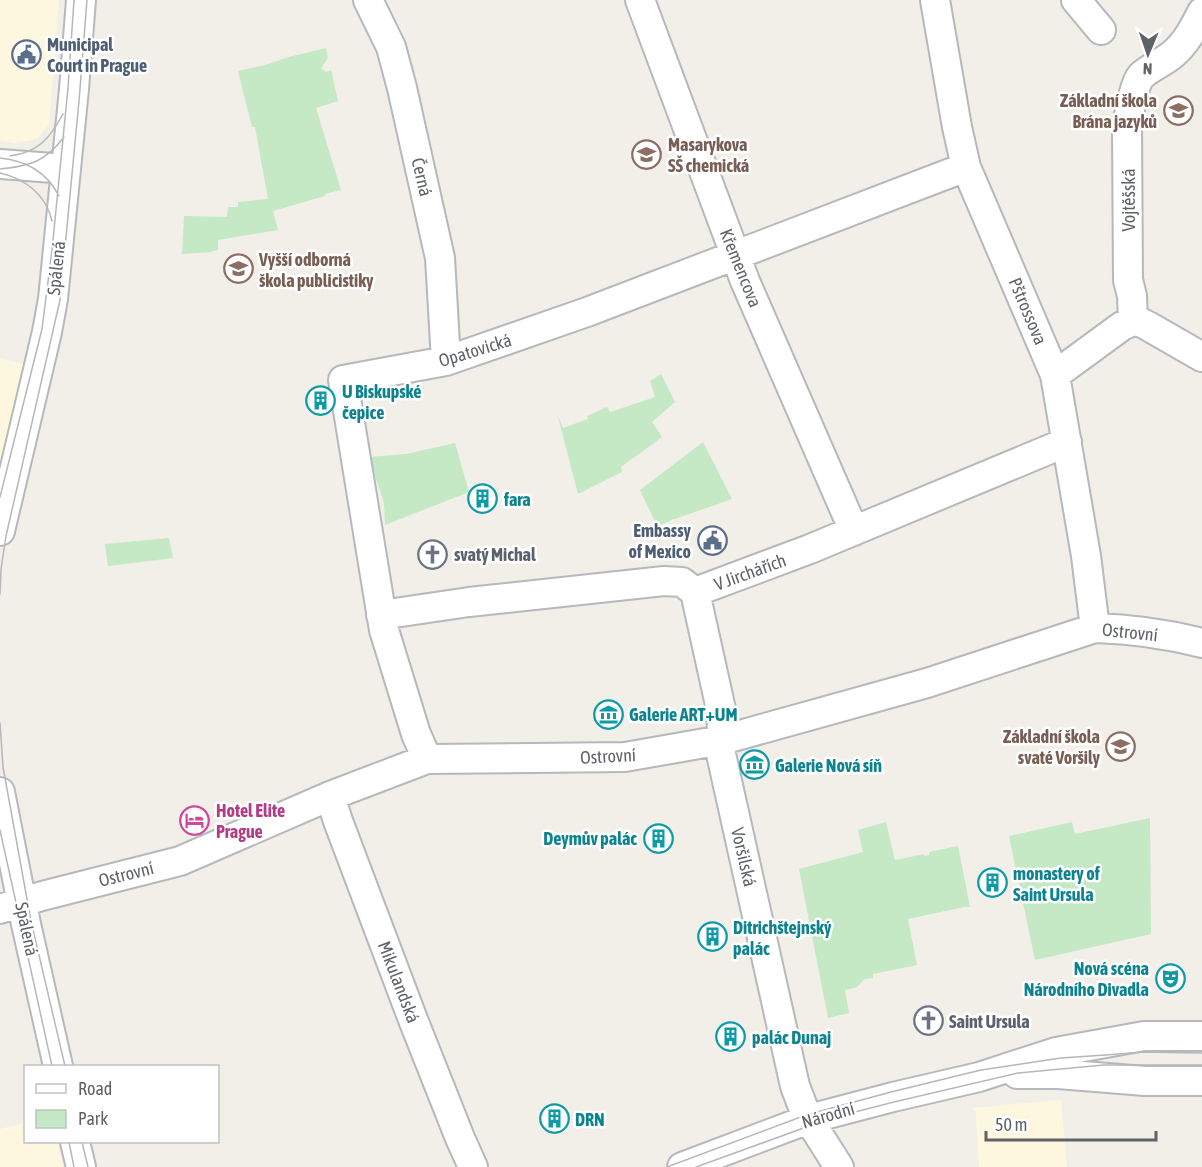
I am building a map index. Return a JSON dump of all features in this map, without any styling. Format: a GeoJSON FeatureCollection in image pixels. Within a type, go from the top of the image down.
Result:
{"type":"FeatureCollection","features":[{"type":"Feature","properties":{"kind":"street","name":"Spálená"},"geometry":{"type":"LineString","coordinates":[[0,531],[53,299],[81,0]]}},
{"type":"Feature","properties":{"kind":"street","name":"Černá"},"geometry":{"type":"LineString","coordinates":[[368,0],[391,47],[440,258],[446,361]]}},
{"type":"Feature","properties":{"kind":"street","name":"Křemencova"},"geometry":{"type":"LineString","coordinates":[[640,0],[735,255],[854,531]]}},
{"type":"Feature","properties":{"kind":"street","name":"Pštrossova"},"geometry":{"type":"LineString","coordinates":[[935,0],[966,167],[1055,375],[1086,556],[1095,628]]}},
{"type":"Feature","properties":{"kind":"street"},"geometry":{"type":"LineString","coordinates":[[1076,0],[1101,30]]}},
{"type":"Feature","properties":{"kind":"street","name":"Vojtěšská"},"geometry":{"type":"LineString","coordinates":[[1133,321],[1132,296],[1128,280],[1127,126],[1130,106],[1140,76],[1180,47],[1202,12]]}},
{"type":"Feature","properties":{"kind":"street"},"geometry":{"type":"LineString","coordinates":[[0,164],[66,169]]}},
{"type":"Feature","properties":{"kind":"street","name":"Opatovická"},"geometry":{"type":"LineString","coordinates":[[426,759],[384,630],[343,380],[446,361],[587,312],[966,167]]}},
{"type":"Feature","properties":{"kind":"street"},"geometry":{"type":"LineString","coordinates":[[1055,375],[1122,326],[1133,321],[1148,326],[1202,357]]}},
{"type":"Feature","properties":{"kind":"street","name":"V Jirchářích"},"geometry":{"type":"LineString","coordinates":[[381,615],[469,602],[664,581],[682,582],[695,592],[763,568],[1067,442]]}},
{"type":"Feature","properties":{"kind":"street","name":"Voršilská"},"geometry":{"type":"LineString","coordinates":[[695,592],[722,714],[721,754],[795,1086],[808,1119],[839,1167]]}},
{"type":"Feature","properties":{"kind":"street","name":"Ostrovní"},"geometry":{"type":"LineString","coordinates":[[11,906],[180,861],[330,796],[426,759],[625,757],[722,740],[927,683],[1095,628],[1130,630],[1202,643]]}},
{"type":"Feature","properties":{"kind":"street","name":"Spálená"},"geometry":{"type":"LineString","coordinates":[[0,792],[11,906],[58,1065]]}},
{"type":"Feature","properties":{"kind":"street","name":"Mikulandská"},"geometry":{"type":"LineString","coordinates":[[330,796],[412,1017],[473,1167]]}},
{"type":"Feature","properties":{"kind":"street","name":"Národní"},"geometry":{"type":"LineString","coordinates":[[682,1167],[808,1119],[979,1077],[1056,1052],[1144,1036],[1202,1035]]}},
{"type":"Feature","properties":{"kind":"street","name":"Národní"},"geometry":{"type":"LineString","coordinates":[[979,1077],[1058,1074],[1145,1081],[1202,1081]]}},
{"type":"Feature","properties":{"kind":"street"},"geometry":{"type":"LineString","coordinates":[[75,1143],[81,1167]]}},
{"type":"Feature","properties":{"kind":"shaded area","name":"Municipal Court in Prague"},"geometry":{"type":"Polygon","coordinates":[[[0,0],[59,0],[49,124],[37,139],[16,143],[0,141],[0,0]]]}},
{"type":"Feature","properties":{"kind":"shaded area"},"geometry":{"type":"Polygon","coordinates":[[[0,358],[26,365],[0,467],[0,358]]]}},
{"type":"Feature","properties":{"kind":"shaded area"},"geometry":{"type":"Polygon","coordinates":[[[1061,1100],[1067,1167],[979,1167],[976,1112],[972,1108],[1061,1100]]]}},
{"type":"Feature","properties":{"kind":"shaded area"},"geometry":{"type":"Polygon","coordinates":[[[24,1123],[24,1143],[58,1143],[63,1167],[0,1167],[0,1129],[24,1123]]]}},
{"type":"Feature","properties":{"kind":"green space"},"geometry":{"type":"Polygon","coordinates":[[[326,48],[328,58],[321,68],[326,72],[331,70],[338,101],[316,108],[341,190],[273,211],[278,230],[218,240],[218,250],[212,252],[182,254],[184,216],[227,217],[228,207],[238,207],[238,202],[268,199],[255,127],[252,127],[238,71],[326,48]]]}},
{"type":"Feature","properties":{"kind":"green space"},"geometry":{"type":"Polygon","coordinates":[[[661,374],[675,402],[652,422],[662,437],[621,467],[622,472],[578,494],[557,413],[563,428],[588,419],[587,416],[607,407],[610,412],[655,397],[650,381],[661,374]]]}},
{"type":"Feature","properties":{"kind":"green space"},"geometry":{"type":"Polygon","coordinates":[[[703,442],[732,499],[657,526],[640,490],[703,442]]]}},
{"type":"Feature","properties":{"kind":"green space"},"geometry":{"type":"Polygon","coordinates":[[[455,443],[469,492],[385,525],[384,503],[369,457],[406,454],[455,443]]]}},
{"type":"Feature","properties":{"kind":"green space"},"geometry":{"type":"Polygon","coordinates":[[[169,538],[173,558],[108,566],[105,544],[169,538]]]}},
{"type":"Feature","properties":{"kind":"green space"},"geometry":{"type":"Polygon","coordinates":[[[1150,818],[1151,934],[1035,960],[1009,836],[1072,822],[1075,834],[1150,818]]]}},
{"type":"Feature","properties":{"kind":"green space"},"geometry":{"type":"Polygon","coordinates":[[[886,822],[895,860],[929,855],[929,852],[958,846],[970,907],[908,919],[917,965],[873,974],[873,978],[865,979],[857,987],[845,990],[849,1013],[828,1018],[799,869],[863,852],[858,830],[886,822]]]}},
{"type":"Feature","properties":{"kind":"tram line"},"geometry":{"type":"LineString","coordinates":[[0,497],[42,329],[68,88],[74,0]]}},
{"type":"Feature","properties":{"kind":"tram line"},"geometry":{"type":"LineString","coordinates":[[0,594],[6,536],[60,300],[87,0]]}},
{"type":"Feature","properties":{"kind":"tram line"},"geometry":{"type":"LineString","coordinates":[[10,156],[36,147],[48,137],[63,114]]}},
{"type":"Feature","properties":{"kind":"tram line"},"geometry":{"type":"LineString","coordinates":[[0,169],[36,161],[50,152],[64,137]]}},
{"type":"Feature","properties":{"kind":"tram line"},"geometry":{"type":"LineString","coordinates":[[0,158],[34,169],[48,180],[59,196]]}},
{"type":"Feature","properties":{"kind":"tram line"},"geometry":{"type":"LineString","coordinates":[[0,173],[18,179],[34,190],[45,203],[52,221]]}},
{"type":"Feature","properties":{"kind":"tram line"},"geometry":{"type":"LineString","coordinates":[[0,723],[3,767],[31,921],[65,1065]]}},
{"type":"Feature","properties":{"kind":"tram line"},"geometry":{"type":"LineString","coordinates":[[0,830],[52,1065]]}},
{"type":"Feature","properties":{"kind":"tram line"},"geometry":{"type":"LineString","coordinates":[[667,1167],[806,1115],[981,1070],[1061,1058],[1144,1052],[1202,1053]]}},
{"type":"Feature","properties":{"kind":"tram line"},"geometry":{"type":"LineString","coordinates":[[696,1167],[855,1112],[1018,1073],[1104,1065],[1202,1065]]}},
{"type":"Feature","properties":{"kind":"tram line"},"geometry":{"type":"LineString","coordinates":[[69,1143],[74,1167]]}},
{"type":"Feature","properties":{"kind":"tram line"},"geometry":{"type":"LineString","coordinates":[[82,1143],[88,1167]]}},
{"type":"Feature","properties":{"kind":"place","name":"Municipal Court in Prague"},"geometry":{"type":"Point","coordinates":[26,54]}},
{"type":"Feature","properties":{"kind":"place","name":"Základní škola Brána jazyků"},"geometry":{"type":"Point","coordinates":[1178,110]}},
{"type":"Feature","properties":{"kind":"place","name":"Masarykova SŠ chemická"},"geometry":{"type":"Point","coordinates":[647,154]}},
{"type":"Feature","properties":{"kind":"place","name":"Vyšší odborná škola publicistiky"},"geometry":{"type":"Point","coordinates":[238,269]}},
{"type":"Feature","properties":{"kind":"place","name":"U Biskupské čepice"},"geometry":{"type":"Point","coordinates":[321,401]}},
{"type":"Feature","properties":{"kind":"place","name":"fara"},"geometry":{"type":"Point","coordinates":[483,499]}},
{"type":"Feature","properties":{"kind":"place","name":"Embassy of Mexico"},"geometry":{"type":"Point","coordinates":[712,540]}},
{"type":"Feature","properties":{"kind":"place","name":"svatý Michal"},"geometry":{"type":"Point","coordinates":[433,554]}},
{"type":"Feature","properties":{"kind":"place","name":"Galerie ART+UM"},"geometry":{"type":"Point","coordinates":[608,714]}},
{"type":"Feature","properties":{"kind":"place","name":"Základní škola svaté Voršily"},"geometry":{"type":"Point","coordinates":[1121,746]}},
{"type":"Feature","properties":{"kind":"place","name":"Galerie Nová síň"},"geometry":{"type":"Point","coordinates":[754,765]}},
{"type":"Feature","properties":{"kind":"place","name":"Hotel Elite Prague"},"geometry":{"type":"Point","coordinates":[195,820]}},
{"type":"Feature","properties":{"kind":"place","name":"Deymův palác"},"geometry":{"type":"Point","coordinates":[658,838]}},
{"type":"Feature","properties":{"kind":"place","name":"monastery of Saint Ursula"},"geometry":{"type":"Point","coordinates":[992,883]}},
{"type":"Feature","properties":{"kind":"place","name":"Ditrichštejnský palác"},"geometry":{"type":"Point","coordinates":[712,937]}},
{"type":"Feature","properties":{"kind":"place","name":"Nová scéna Národního Divadla"},"geometry":{"type":"Point","coordinates":[1170,978]}},
{"type":"Feature","properties":{"kind":"place","name":"Saint Ursula"},"geometry":{"type":"Point","coordinates":[928,1021]}},
{"type":"Feature","properties":{"kind":"place","name":"palác Dunaj"},"geometry":{"type":"Point","coordinates":[731,1037]}},
{"type":"Feature","properties":{"kind":"place","name":"DRN"},"geometry":{"type":"Point","coordinates":[554,1119]}}]}
